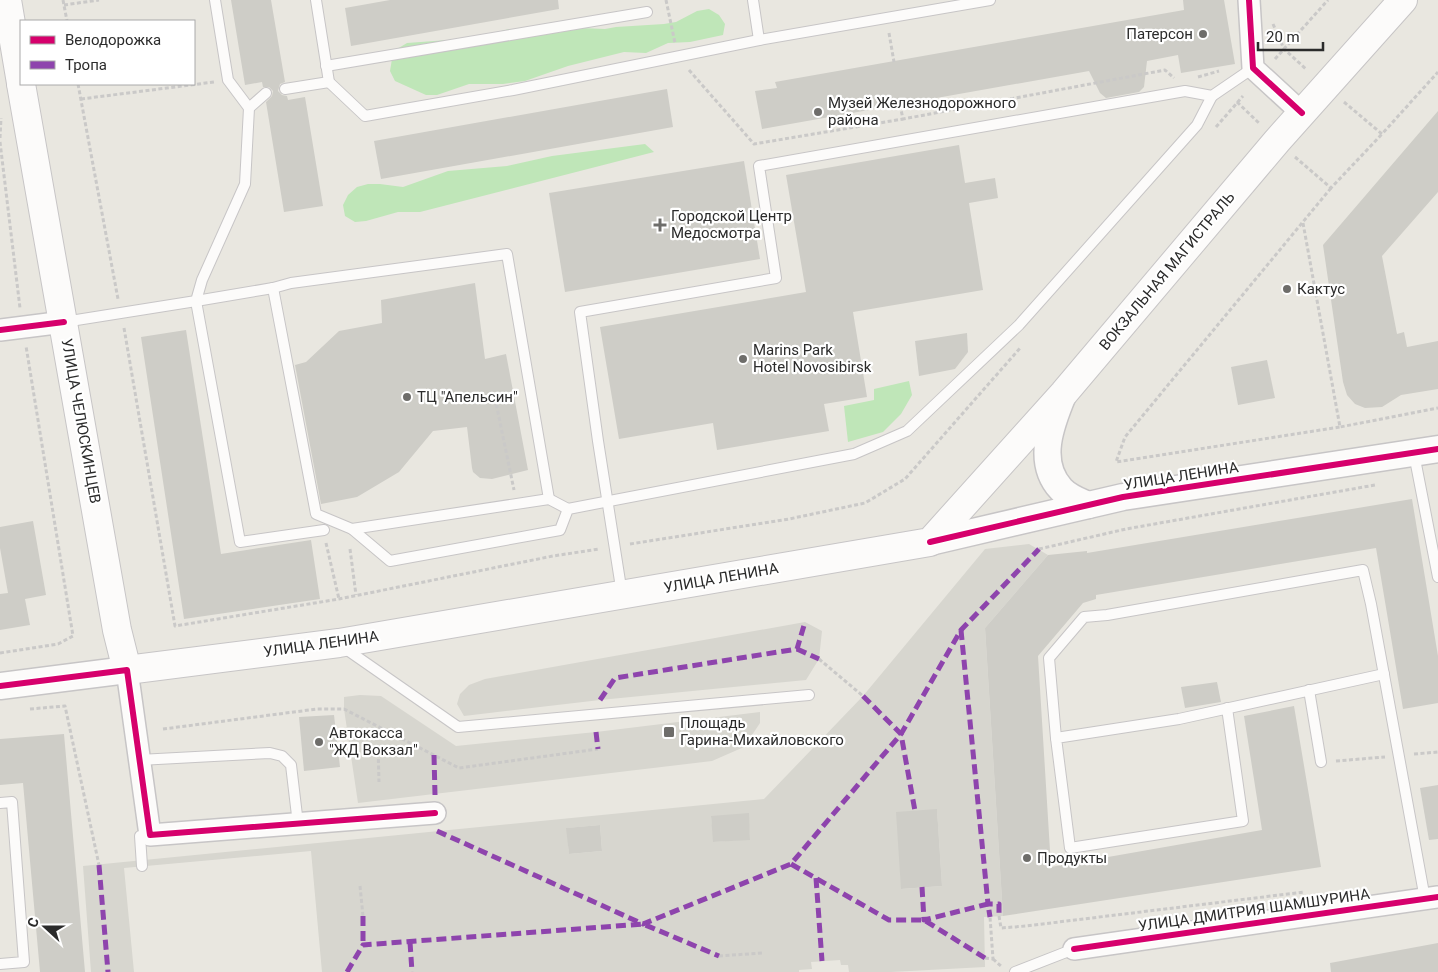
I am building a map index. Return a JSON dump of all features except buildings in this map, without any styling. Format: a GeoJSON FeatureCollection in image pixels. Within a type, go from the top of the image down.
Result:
{"type":"FeatureCollection","features":[{"type":"Feature","properties":{"kind":"main road","name":"ВОКЗАЛЬНАЯ МАГИСТРАЛЬ"},"geometry":{"type":"LineString","coordinates":[[930,542],[1064,393],[1276,141],[1403,0]]}},
{"type":"Feature","properties":{"kind":"main road","name":"УЛИЦА ЧЕЛЮСКИНЦЕВ"},"geometry":{"type":"LineString","coordinates":[[5,9],[20,78]]}},
{"type":"Feature","properties":{"kind":"main road","name":"УЛИЦА ЧЕЛЮСКИНЦЕВ"},"geometry":{"type":"LineString","coordinates":[[21,85],[117,630],[127,670]]}},
{"type":"Feature","properties":{"kind":"main road","name":"УЛИЦА ЛЕНИНА"},"geometry":{"type":"LineString","coordinates":[[127,670],[338,643],[930,542]]}},
{"type":"Feature","properties":{"kind":"street"},"geometry":{"type":"LineString","coordinates":[[1249,0],[1253,68],[1302,113]]}},
{"type":"Feature","properties":{"kind":"street"},"geometry":{"type":"LineString","coordinates":[[0,330],[64,322]]}},
{"type":"Feature","properties":{"kind":"street"},"geometry":{"type":"LineString","coordinates":[[1064,393],[1052,422],[1047,450],[1051,472],[1061,489],[1073,498],[1088,505]]}},
{"type":"Feature","properties":{"kind":"street","name":"УЛИЦА ЛЕНИНА"},"geometry":{"type":"LineString","coordinates":[[930,542],[1123,497],[1426,451]]}},
{"type":"Feature","properties":{"kind":"street"},"geometry":{"type":"LineString","coordinates":[[127,670],[150,835],[435,813]]}},
{"type":"Feature","properties":{"kind":"street","name":"УЛИЦА ЛЕНИНА"},"geometry":{"type":"LineString","coordinates":[[0,686],[127,670]]}},
{"type":"Feature","properties":{"kind":"street","name":"УЛИЦА ДМИТРИЯ ШАМШУРИНА"},"geometry":{"type":"LineString","coordinates":[[1074,948],[1432,898]]}},
{"type":"Feature","properties":{"kind":"lane"},"geometry":{"type":"LineString","coordinates":[[215,0],[228,80],[249,108],[245,184],[202,280],[196,300],[240,542],[324,530]]}},
{"type":"Feature","properties":{"kind":"lane"},"geometry":{"type":"LineString","coordinates":[[316,0],[328,82],[365,116],[513,90],[760,40],[985,0]]}},
{"type":"Feature","properties":{"kind":"lane"},"geometry":{"type":"LineString","coordinates":[[753,0],[760,40]]}},
{"type":"Feature","properties":{"kind":"lane"},"geometry":{"type":"LineString","coordinates":[[326,66],[647,12]]}},
{"type":"Feature","properties":{"kind":"lane"},"geometry":{"type":"LineString","coordinates":[[352,529],[549,499],[568,509],[854,454],[907,431],[1019,325],[1197,125],[1212,96],[1253,68]]}},
{"type":"Feature","properties":{"kind":"lane"},"geometry":{"type":"LineString","coordinates":[[285,89],[328,82]]}},
{"type":"Feature","properties":{"kind":"lane"},"geometry":{"type":"LineString","coordinates":[[622,595],[580,312],[776,278],[759,166],[1185,91],[1212,96]]}},
{"type":"Feature","properties":{"kind":"lane"},"geometry":{"type":"LineString","coordinates":[[249,108],[266,93]]}},
{"type":"Feature","properties":{"kind":"lane"},"geometry":{"type":"LineString","coordinates":[[64,322],[273,288],[291,283],[508,254],[549,499]]}},
{"type":"Feature","properties":{"kind":"lane"},"geometry":{"type":"LineString","coordinates":[[273,288],[316,514],[352,529],[390,561],[560,530],[568,509]]}},
{"type":"Feature","properties":{"kind":"lane"},"geometry":{"type":"LineString","coordinates":[[1426,451],[1438,577]]}},
{"type":"Feature","properties":{"kind":"lane"},"geometry":{"type":"LineString","coordinates":[[1227,708],[1243,821],[1070,848],[1056,738],[1049,658],[1084,617],[1107,615],[1363,570],[1398,756],[1432,898]]}},
{"type":"Feature","properties":{"kind":"lane"},"geometry":{"type":"LineString","coordinates":[[338,643],[458,727],[809,695]]}},
{"type":"Feature","properties":{"kind":"lane"},"geometry":{"type":"LineString","coordinates":[[1056,738],[1179,719],[1384,674]]}},
{"type":"Feature","properties":{"kind":"lane"},"geometry":{"type":"LineString","coordinates":[[1309,690],[1321,762]]}},
{"type":"Feature","properties":{"kind":"lane"},"geometry":{"type":"LineString","coordinates":[[139,760],[270,753],[282,756],[291,765],[298,824]]}},
{"type":"Feature","properties":{"kind":"lane"},"geometry":{"type":"LineString","coordinates":[[0,803],[12,802],[24,962],[0,964]]}},
{"type":"Feature","properties":{"kind":"lane"},"geometry":{"type":"LineString","coordinates":[[142,866],[140,836],[150,835]]}},
{"type":"Feature","properties":{"kind":"lane"},"geometry":{"type":"LineString","coordinates":[[1016,972],[1074,948]]}},
{"type":"Feature","properties":{"kind":"path"},"geometry":{"type":"LineString","coordinates":[[63,0],[67,20]]}},
{"type":"Feature","properties":{"kind":"path"},"geometry":{"type":"LineString","coordinates":[[64,5],[99,0]]}},
{"type":"Feature","properties":{"kind":"path"},"geometry":{"type":"LineString","coordinates":[[666,0],[678,57],[754,144],[903,119],[1165,70],[1185,91]]}},
{"type":"Feature","properties":{"kind":"path"},"geometry":{"type":"LineString","coordinates":[[1328,0],[1284,49],[1382,134]]}},
{"type":"Feature","properties":{"kind":"path"},"geometry":{"type":"LineString","coordinates":[[887,18],[894,62]]}},
{"type":"Feature","properties":{"kind":"path"},"geometry":{"type":"LineString","coordinates":[[1178,82],[1221,71]]}},
{"type":"Feature","properties":{"kind":"path"},"geometry":{"type":"LineString","coordinates":[[1438,72],[1331,188],[1125,437],[1116,462],[1340,427],[1438,408]]}},
{"type":"Feature","properties":{"kind":"path"},"geometry":{"type":"LineString","coordinates":[[195,84],[228,80]]}},
{"type":"Feature","properties":{"kind":"path"},"geometry":{"type":"LineString","coordinates":[[81,99],[189,85]]}},
{"type":"Feature","properties":{"kind":"path"},"geometry":{"type":"LineString","coordinates":[[1237,102],[1276,141],[1331,188]]}},
{"type":"Feature","properties":{"kind":"path"},"geometry":{"type":"LineString","coordinates":[[900,105],[903,119]]}},
{"type":"Feature","properties":{"kind":"path"},"geometry":{"type":"LineString","coordinates":[[0,142],[22,327],[73,636],[58,644],[0,653]]}},
{"type":"Feature","properties":{"kind":"path"},"geometry":{"type":"LineString","coordinates":[[1302,223],[1340,427]]}},
{"type":"Feature","properties":{"kind":"path"},"geometry":{"type":"LineString","coordinates":[[495,398],[511,475]]}},
{"type":"Feature","properties":{"kind":"path"},"geometry":{"type":"LineString","coordinates":[[789,519],[865,503],[905,479]]}},
{"type":"Feature","properties":{"kind":"path"},"geometry":{"type":"LineString","coordinates":[[1039,549],[1126,529],[1380,484]]}},
{"type":"Feature","properties":{"kind":"path"},"geometry":{"type":"LineString","coordinates":[[324,530],[339,599]]}},
{"type":"Feature","properties":{"kind":"path"},"geometry":{"type":"LineString","coordinates":[[348,541],[356,595]]}},
{"type":"Feature","properties":{"kind":"path"},"geometry":{"type":"LineString","coordinates":[[819,659],[863,696]]}},
{"type":"Feature","properties":{"kind":"path"},"geometry":{"type":"LineString","coordinates":[[30,709],[65,706],[99,865]]}},
{"type":"Feature","properties":{"kind":"path"},"geometry":{"type":"LineString","coordinates":[[163,729],[317,709],[344,710],[459,768],[598,749]]}},
{"type":"Feature","properties":{"kind":"path"},"geometry":{"type":"LineString","coordinates":[[378,746],[379,782]]}},
{"type":"Feature","properties":{"kind":"path"},"geometry":{"type":"LineString","coordinates":[[1321,762],[1438,752]]}},
{"type":"Feature","properties":{"kind":"path"},"geometry":{"type":"LineString","coordinates":[[360,886],[363,916]]}},
{"type":"Feature","properties":{"kind":"path"},"geometry":{"type":"LineString","coordinates":[[999,916],[1001,928],[1304,892]]}},
{"type":"Feature","properties":{"kind":"path"},"geometry":{"type":"LineString","coordinates":[[985,958],[993,959],[990,917]]}},
{"type":"Feature","properties":{"kind":"path"},"geometry":{"type":"LineString","coordinates":[[719,956],[762,953]]}},
{"type":"Feature","properties":{"kind":"green space"},"geometry":{"type":"Polygon","coordinates":[[[709,9],[719,15],[725,24],[723,35],[690,42],[668,43],[646,53],[624,52],[568,66],[525,81],[503,84],[469,84],[437,95],[426,95],[395,81],[390,71],[392,59],[397,49],[407,43],[475,38],[509,29],[557,33],[581,28],[605,29],[664,24],[676,22],[697,11],[709,9]]]}},
{"type":"Feature","properties":{"kind":"green space"},"geometry":{"type":"Polygon","coordinates":[[[645,144],[654,152],[420,212],[398,212],[366,221],[355,222],[345,216],[343,205],[348,195],[357,187],[368,184],[403,187],[448,171],[507,166],[552,156],[645,144]]]}},
{"type":"Feature","properties":{"kind":"green space"},"geometry":{"type":"Polygon","coordinates":[[[909,381],[912,395],[901,414],[883,432],[848,442],[844,406],[874,400],[874,389],[909,381]]]}},
{"type":"Feature","properties":{"kind":"shaded area","name":"Площадь Гарина-Михайловского"},"geometry":{"type":"Polygon","coordinates":[[[1029,544],[1048,555],[985,628],[1003,916],[984,917],[985,967],[891,972],[849,972],[848,965],[841,965],[840,960],[811,962],[812,969],[799,970],[799,972],[322,972],[311,851],[124,868],[134,972],[91,972],[83,866],[764,799],[863,696],[985,549],[1029,544]],[[937,810],[902,889],[942,886],[937,810]],[[748,814],[711,817],[714,842],[750,839],[748,814]],[[600,825],[567,828],[569,854],[602,851],[600,825]]]}},
{"type":"Feature","properties":{"kind":"shaded area"},"geometry":{"type":"Polygon","coordinates":[[[805,622],[822,631],[819,659],[806,680],[600,700],[464,716],[457,704],[460,694],[469,685],[485,679],[805,622]]]}},
{"type":"Feature","properties":{"kind":"shaded area"},"geometry":{"type":"Polygon","coordinates":[[[360,695],[381,696],[456,746],[596,732],[760,712],[760,723],[744,747],[712,761],[358,803],[344,709],[344,697],[360,695]]]}},
{"type":"Feature","properties":{"kind":"marked path"},"geometry":{"type":"LineString","coordinates":[[437,831],[643,924],[791,864],[901,734],[961,630],[1039,549]]}},
{"type":"Feature","properties":{"kind":"marked path"},"geometry":{"type":"LineString","coordinates":[[600,700],[615,678],[797,649],[805,622]]}},
{"type":"Feature","properties":{"kind":"marked path"},"geometry":{"type":"LineString","coordinates":[[961,630],[988,904],[999,904],[999,916]]}},
{"type":"Feature","properties":{"kind":"marked path"},"geometry":{"type":"LineString","coordinates":[[797,649],[819,659]]}},
{"type":"Feature","properties":{"kind":"marked path"},"geometry":{"type":"LineString","coordinates":[[863,696],[901,734],[915,811]]}},
{"type":"Feature","properties":{"kind":"marked path"},"geometry":{"type":"LineString","coordinates":[[596,732],[598,749]]}},
{"type":"Feature","properties":{"kind":"marked path"},"geometry":{"type":"LineString","coordinates":[[434,755],[435,795]]}},
{"type":"Feature","properties":{"kind":"marked path"},"geometry":{"type":"LineString","coordinates":[[791,864],[889,920],[924,920],[985,958]]}},
{"type":"Feature","properties":{"kind":"marked path"},"geometry":{"type":"LineString","coordinates":[[99,865],[108,972]]}},
{"type":"Feature","properties":{"kind":"marked path"},"geometry":{"type":"LineString","coordinates":[[816,878],[822,961]]}},
{"type":"Feature","properties":{"kind":"marked path"},"geometry":{"type":"LineString","coordinates":[[922,887],[924,920],[988,904],[990,917]]}},
{"type":"Feature","properties":{"kind":"marked path"},"geometry":{"type":"LineString","coordinates":[[363,916],[363,945]]}},
{"type":"Feature","properties":{"kind":"marked path"},"geometry":{"type":"LineString","coordinates":[[347,972],[363,945],[643,924],[719,956]]}},
{"type":"Feature","properties":{"kind":"marked path"},"geometry":{"type":"LineString","coordinates":[[410,942],[412,972]]}},
{"type":"Feature","properties":{"kind":"cycle path"},"geometry":{"type":"LineString","coordinates":[[1249,0],[1253,68],[1302,113]]}},
{"type":"Feature","properties":{"kind":"cycle path"},"geometry":{"type":"LineString","coordinates":[[0,330],[64,322]]}},
{"type":"Feature","properties":{"kind":"cycle path"},"geometry":{"type":"LineString","coordinates":[[930,542],[1123,497],[1438,449]]}},
{"type":"Feature","properties":{"kind":"cycle path"},"geometry":{"type":"LineString","coordinates":[[0,686],[127,670],[150,835],[435,813]]}},
{"type":"Feature","properties":{"kind":"cycle path"},"geometry":{"type":"LineString","coordinates":[[1074,949],[1438,897]]}},
{"type":"Feature","properties":{"kind":"place","name":"Патерсон"},"geometry":{"type":"Point","coordinates":[1203,34]}},
{"type":"Feature","properties":{"kind":"place","name":"Музей Железнодорожного района"},"geometry":{"type":"Point","coordinates":[818,112]}},
{"type":"Feature","properties":{"kind":"place","name":"Городской Центр Медосмотра"},"geometry":{"type":"Point","coordinates":[660,225]}},
{"type":"Feature","properties":{"kind":"place","name":"Кактус"},"geometry":{"type":"Point","coordinates":[1287,289]}},
{"type":"Feature","properties":{"kind":"place","name":"Marins Park Hotel Novosibirsk"},"geometry":{"type":"Point","coordinates":[743,359]}},
{"type":"Feature","properties":{"kind":"place","name":"ТЦ \"Апельсин\""},"geometry":{"type":"Point","coordinates":[407,397]}},
{"type":"Feature","properties":{"kind":"place","name":"Площадь Гарина-Михайловского"},"geometry":{"type":"Point","coordinates":[669,732]}},
{"type":"Feature","properties":{"kind":"place","name":"Автокасса \"ЖД Вокзал\""},"geometry":{"type":"Point","coordinates":[319,742]}},
{"type":"Feature","properties":{"kind":"place","name":"Продукты"},"geometry":{"type":"Point","coordinates":[1027,858]}}]}
